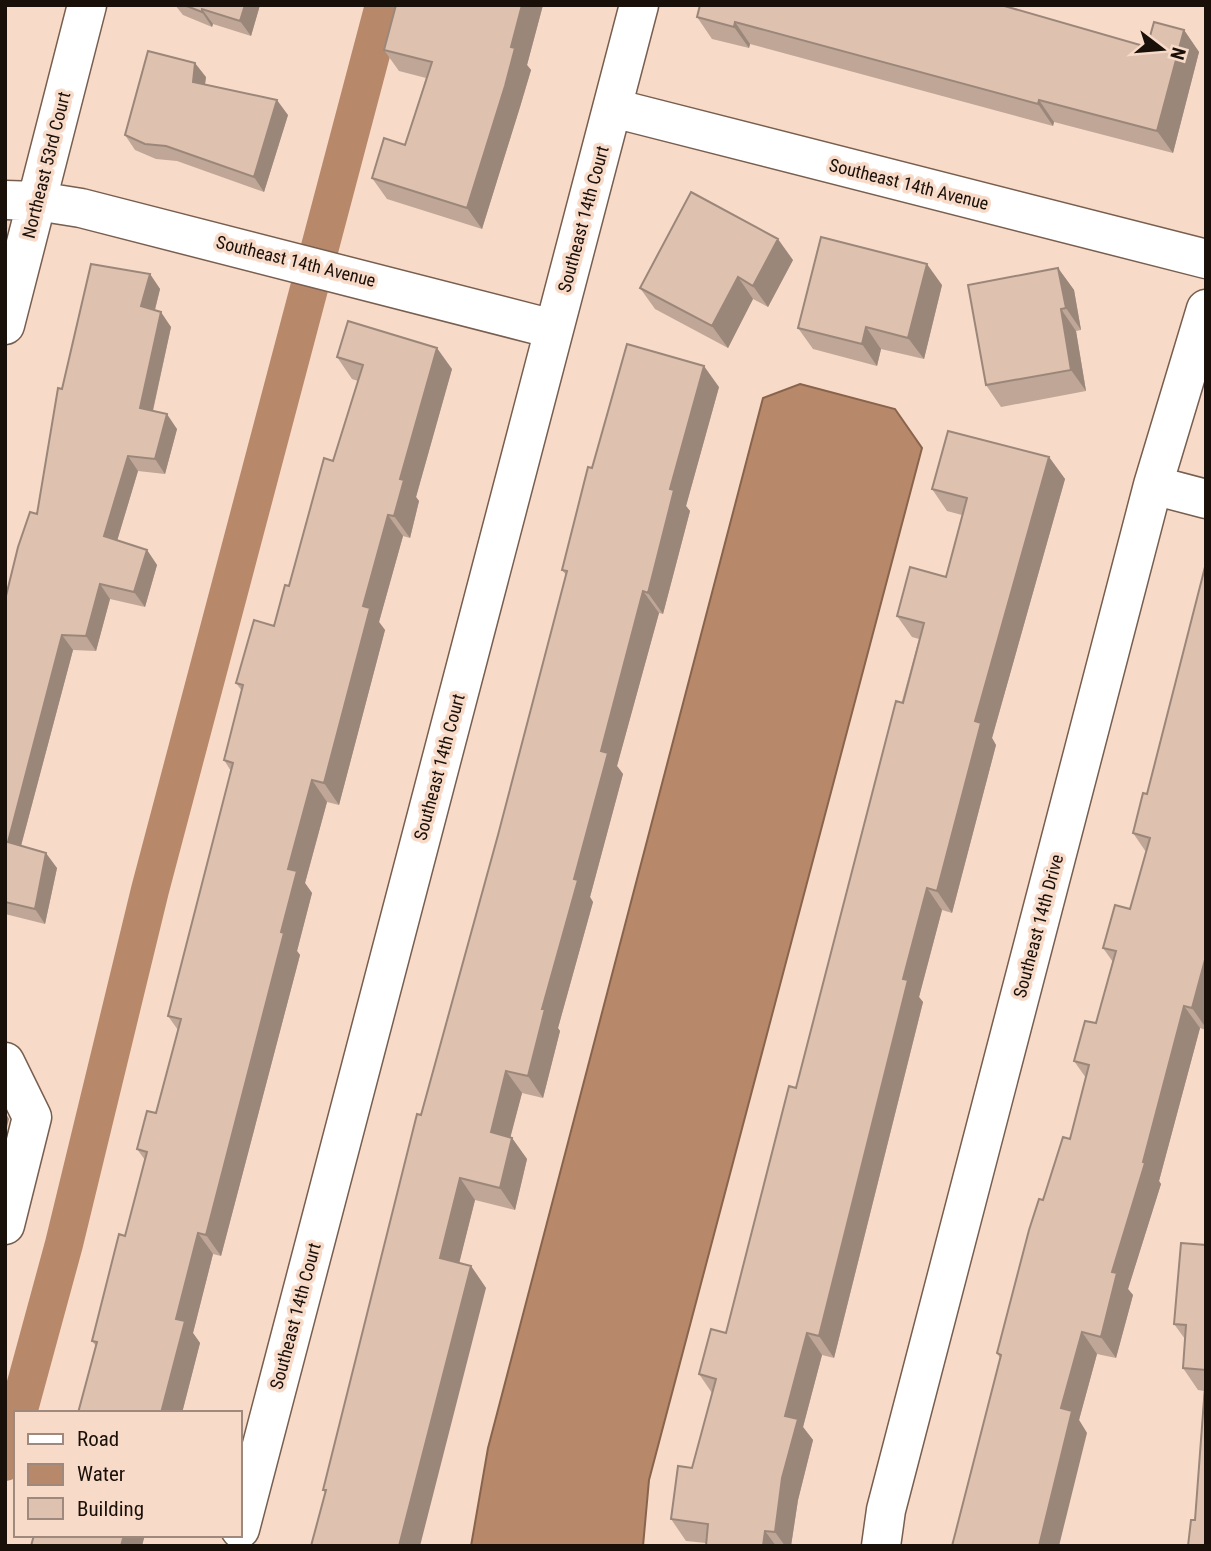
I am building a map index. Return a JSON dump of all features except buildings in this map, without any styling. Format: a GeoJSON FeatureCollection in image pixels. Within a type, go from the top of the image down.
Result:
{"type":"FeatureCollection","features":[{"type":"Feature","properties":{"kind":"street","name":"Northeast 53rd Court"},"geometry":{"type":"LineString","coordinates":[[5,325],[21,200],[87,5]]}},
{"type":"Feature","properties":{"kind":"street","name":"Southeast 14th Court"},"geometry":{"type":"LineString","coordinates":[[242,1521],[639,5]]}},
{"type":"Feature","properties":{"kind":"street","name":"Southeast 14th Avenue"},"geometry":{"type":"LineString","coordinates":[[613,108],[1206,259]]}},
{"type":"Feature","properties":{"kind":"street","name":"Southeast 14th Avenue"},"geometry":{"type":"LineString","coordinates":[[21,200],[81,208],[257,250],[553,328]]}},
{"type":"Feature","properties":{"kind":"street","name":"Southeast 14th Drive"},"geometry":{"type":"LineString","coordinates":[[881,1546],[886,1510],[1153,485],[1206,309]]}},
{"type":"Feature","properties":{"kind":"street"},"geometry":{"type":"LineString","coordinates":[[1153,485],[1206,499]]}},
{"type":"Feature","properties":{"kind":"street"},"geometry":{"type":"LineString","coordinates":[[5,1062],[32,1117],[5,1225]]}},
{"type":"Feature","properties":{"kind":"water"},"geometry":{"type":"Polygon","coordinates":[[[800,384],[895,409],[922,448],[649,1480],[643,1546],[471,1546],[488,1448],[763,398],[800,384]]]}},
{"type":"Feature","properties":{"kind":"waterway"},"geometry":{"type":"LineString","coordinates":[[19,1411],[64,1244],[150,890],[384,5]]}},
{"type":"Feature","properties":{"kind":"waterway"},"geometry":{"type":"LineString","coordinates":[[5,1462],[14,1430]]}}]}
